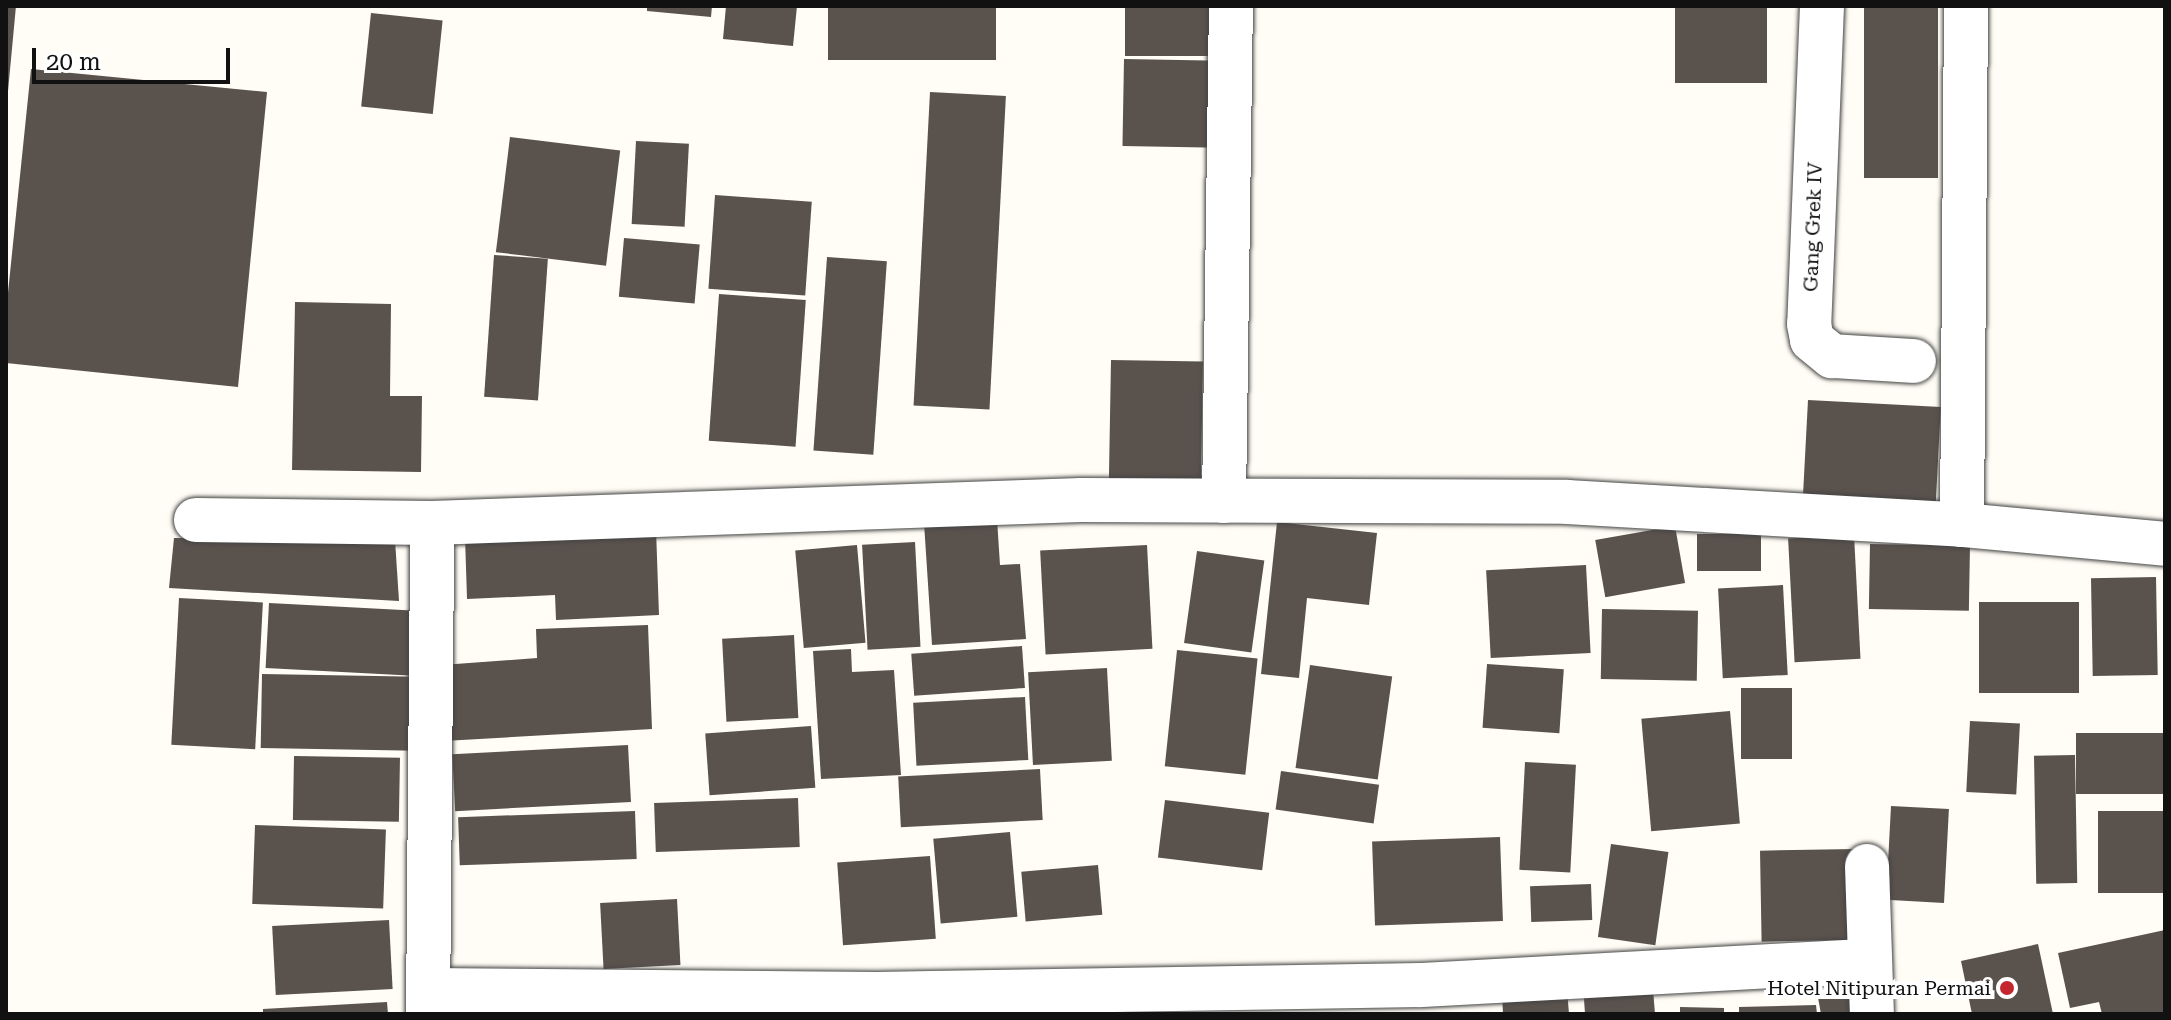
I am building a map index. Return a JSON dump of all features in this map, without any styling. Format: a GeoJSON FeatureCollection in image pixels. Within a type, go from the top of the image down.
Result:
{"type":"FeatureCollection","features":[{"type":"Feature","properties":{"kind":"street"},"geometry":{"type":"LineString","coordinates":[[1224,501],[1231,6]]}},
{"type":"Feature","properties":{"kind":"street","name":"Gang Grek IV"},"geometry":{"type":"LineString","coordinates":[[1822,6],[1809,324],[1812,340],[1832,356],[1914,361]]}},
{"type":"Feature","properties":{"kind":"street"},"geometry":{"type":"LineString","coordinates":[[1962,525],[1966,6]]}},
{"type":"Feature","properties":{"kind":"street"},"geometry":{"type":"LineString","coordinates":[[196,520],[432,523],[1081,500],[1567,502],[1962,525],[2165,544]]}},
{"type":"Feature","properties":{"kind":"street"},"geometry":{"type":"LineString","coordinates":[[432,523],[428,1002],[877,994],[1422,999],[1869,961]]}},
{"type":"Feature","properties":{"kind":"street"},"geometry":{"type":"LineString","coordinates":[[1867,866],[1872,1014]]}},
{"type":"Feature","properties":{"kind":"building"},"geometry":{"type":"Polygon","coordinates":[[[6,6],[16,6],[8,91],[6,90],[6,6]]]}},
{"type":"Feature","properties":{"kind":"building"},"geometry":{"type":"Polygon","coordinates":[[[647,6],[712,6],[711,17],[647,11],[647,6]]]}},
{"type":"Feature","properties":{"kind":"building"},"geometry":{"type":"Polygon","coordinates":[[[726,6],[797,6],[793,46],[723,39],[726,6]]]}},
{"type":"Feature","properties":{"kind":"building"},"geometry":{"type":"Polygon","coordinates":[[[828,6],[996,6],[996,60],[828,60],[828,6]]]}},
{"type":"Feature","properties":{"kind":"building"},"geometry":{"type":"Polygon","coordinates":[[[1125,6],[1221,6],[1221,56],[1125,56],[1125,6]]]}},
{"type":"Feature","properties":{"kind":"building"},"geometry":{"type":"Polygon","coordinates":[[[1675,6],[1767,6],[1767,83],[1675,83],[1675,6]]]}},
{"type":"Feature","properties":{"kind":"building"},"geometry":{"type":"Polygon","coordinates":[[[1864,6],[1938,6],[1938,178],[1864,178],[1864,6]]]}},
{"type":"Feature","properties":{"kind":"building"},"geometry":{"type":"Polygon","coordinates":[[[371,13],[443,21],[433,114],[361,106],[371,13]]]}},
{"type":"Feature","properties":{"kind":"building"},"geometry":{"type":"Polygon","coordinates":[[[1124,59],[1221,61],[1219,148],[1122,146],[1124,59]]]}},
{"type":"Feature","properties":{"kind":"building"},"geometry":{"type":"Polygon","coordinates":[[[31,69],[267,92],[238,387],[6,363],[6,312],[31,69]]]}},
{"type":"Feature","properties":{"kind":"building"},"geometry":{"type":"Polygon","coordinates":[[[930,92],[1006,96],[989,410],[914,406],[930,92]]]}},
{"type":"Feature","properties":{"kind":"building"},"geometry":{"type":"Polygon","coordinates":[[[510,137],[620,151],[606,266],[496,252],[510,137]]]}},
{"type":"Feature","properties":{"kind":"building"},"geometry":{"type":"Polygon","coordinates":[[[636,141],[689,144],[685,227],[632,224],[636,141]]]}},
{"type":"Feature","properties":{"kind":"building"},"geometry":{"type":"Polygon","coordinates":[[[715,195],[812,202],[805,296],[708,289],[715,195]]]}},
{"type":"Feature","properties":{"kind":"building"},"geometry":{"type":"Polygon","coordinates":[[[624,238],[700,245],[695,303],[619,297],[624,238]]]}},
{"type":"Feature","properties":{"kind":"building"},"geometry":{"type":"Polygon","coordinates":[[[494,255],[548,259],[538,400],[484,397],[494,255]]]}},
{"type":"Feature","properties":{"kind":"building"},"geometry":{"type":"Polygon","coordinates":[[[827,257],[887,261],[873,455],[813,451],[827,257]]]}},
{"type":"Feature","properties":{"kind":"building"},"geometry":{"type":"Polygon","coordinates":[[[719,294],[806,300],[796,447],[709,441],[719,294]]]}},
{"type":"Feature","properties":{"kind":"building"},"geometry":{"type":"Polygon","coordinates":[[[295,302],[391,304],[390,396],[422,396],[421,472],[292,470],[295,302]]]}},
{"type":"Feature","properties":{"kind":"building"},"geometry":{"type":"Polygon","coordinates":[[[1111,360],[1203,362],[1201,486],[1109,484],[1111,360]]]}},
{"type":"Feature","properties":{"kind":"building"},"geometry":{"type":"Polygon","coordinates":[[[1808,400],[1941,407],[1936,502],[1803,495],[1808,400]]]}},
{"type":"Feature","properties":{"kind":"building"},"geometry":{"type":"Polygon","coordinates":[[[997,519],[1000,565],[1020,564],[1026,639],[932,645],[924,523],[997,519]]]}},
{"type":"Feature","properties":{"kind":"building"},"geometry":{"type":"Polygon","coordinates":[[[1277,522],[1377,533],[1369,605],[1307,598],[1299,678],[1261,674],[1277,522]]]}},
{"type":"Feature","properties":{"kind":"building"},"geometry":{"type":"Polygon","coordinates":[[[1675,526],[1685,583],[1605,597],[1595,540],[1675,526]]]}},
{"type":"Feature","properties":{"kind":"building"},"geometry":{"type":"Polygon","coordinates":[[[656,529],[659,615],[556,620],[555,595],[467,599],[465,537],[656,529]]]}},
{"type":"Feature","properties":{"kind":"building"},"geometry":{"type":"Polygon","coordinates":[[[1697,534],[1761,534],[1761,571],[1697,571],[1697,534]]]}},
{"type":"Feature","properties":{"kind":"building"},"geometry":{"type":"Polygon","coordinates":[[[1854,535],[1860,659],[1795,662],[1788,538],[1854,535]]]}},
{"type":"Feature","properties":{"kind":"building"},"geometry":{"type":"Polygon","coordinates":[[[174,538],[395,540],[399,601],[169,588],[174,538]]]}},
{"type":"Feature","properties":{"kind":"building"},"geometry":{"type":"Polygon","coordinates":[[[915,542],[920,647],[868,650],[862,545],[915,542]]]}},
{"type":"Feature","properties":{"kind":"building"},"geometry":{"type":"Polygon","coordinates":[[[1870,544],[1970,546],[1969,611],[1869,609],[1870,544]]]}},
{"type":"Feature","properties":{"kind":"building"},"geometry":{"type":"Polygon","coordinates":[[[857,545],[866,643],[804,648],[795,550],[857,545]]]}},
{"type":"Feature","properties":{"kind":"building"},"geometry":{"type":"Polygon","coordinates":[[[1147,545],[1152,649],[1046,654],[1040,551],[1147,545]]]}},
{"type":"Feature","properties":{"kind":"building"},"geometry":{"type":"Polygon","coordinates":[[[1197,551],[1264,560],[1251,653],[1184,643],[1197,551]]]}},
{"type":"Feature","properties":{"kind":"building"},"geometry":{"type":"Polygon","coordinates":[[[1586,565],[1591,653],[1491,658],[1486,570],[1586,565]]]}},
{"type":"Feature","properties":{"kind":"building"},"geometry":{"type":"Polygon","coordinates":[[[2156,577],[2158,675],[2093,676],[2091,578],[2156,577]]]}},
{"type":"Feature","properties":{"kind":"building"},"geometry":{"type":"Polygon","coordinates":[[[1783,585],[1788,675],[1723,678],[1718,588],[1783,585]]]}},
{"type":"Feature","properties":{"kind":"building"},"geometry":{"type":"Polygon","coordinates":[[[179,598],[263,602],[255,749],[171,745],[179,598]]]}},
{"type":"Feature","properties":{"kind":"building"},"geometry":{"type":"Polygon","coordinates":[[[1979,602],[2079,602],[2079,693],[1979,693],[1979,602]]]}},
{"type":"Feature","properties":{"kind":"building"},"geometry":{"type":"Polygon","coordinates":[[[269,603],[417,611],[413,676],[266,668],[269,603]]]}},
{"type":"Feature","properties":{"kind":"building"},"geometry":{"type":"Polygon","coordinates":[[[1602,609],[1698,611],[1697,681],[1601,679],[1602,609]]]}},
{"type":"Feature","properties":{"kind":"building"},"geometry":{"type":"Polygon","coordinates":[[[648,625],[652,729],[444,741],[442,665],[537,658],[536,629],[648,625]]]}},
{"type":"Feature","properties":{"kind":"building"},"geometry":{"type":"Polygon","coordinates":[[[794,635],[798,718],[726,722],[722,639],[794,635]]]}},
{"type":"Feature","properties":{"kind":"building"},"geometry":{"type":"Polygon","coordinates":[[[1022,646],[1025,688],[914,696],[911,654],[1022,646]]]}},
{"type":"Feature","properties":{"kind":"building"},"geometry":{"type":"Polygon","coordinates":[[[851,649],[852,672],[894,670],[901,775],[821,779],[813,651],[851,649]]]}},
{"type":"Feature","properties":{"kind":"building"},"geometry":{"type":"Polygon","coordinates":[[[1177,650],[1258,658],[1245,775],[1165,766],[1177,650]]]}},
{"type":"Feature","properties":{"kind":"building"},"geometry":{"type":"Polygon","coordinates":[[[1487,664],[1564,669],[1559,733],[1483,728],[1487,664]]]}},
{"type":"Feature","properties":{"kind":"building"},"geometry":{"type":"Polygon","coordinates":[[[1310,665],[1392,677],[1378,780],[1296,768],[1310,665]]]}},
{"type":"Feature","properties":{"kind":"building"},"geometry":{"type":"Polygon","coordinates":[[[1107,668],[1112,761],[1033,765],[1028,672],[1107,668]]]}},
{"type":"Feature","properties":{"kind":"building"},"geometry":{"type":"Polygon","coordinates":[[[262,674],[418,677],[417,751],[261,748],[262,674]]]}},
{"type":"Feature","properties":{"kind":"building"},"geometry":{"type":"Polygon","coordinates":[[[1741,688],[1792,688],[1792,759],[1741,759],[1741,688]]]}},
{"type":"Feature","properties":{"kind":"building"},"geometry":{"type":"Polygon","coordinates":[[[1025,697],[1028,760],[916,766],[913,703],[1025,697]]]}},
{"type":"Feature","properties":{"kind":"building"},"geometry":{"type":"Polygon","coordinates":[[[1730,711],[1740,824],[1651,831],[1641,719],[1730,711]]]}},
{"type":"Feature","properties":{"kind":"building"},"geometry":{"type":"Polygon","coordinates":[[[1970,721],[2020,724],[2016,795],[1966,792],[1970,721]]]}},
{"type":"Feature","properties":{"kind":"building"},"geometry":{"type":"Polygon","coordinates":[[[811,726],[815,788],[710,795],[705,733],[811,726]]]}},
{"type":"Feature","properties":{"kind":"building"},"geometry":{"type":"Polygon","coordinates":[[[2076,733],[2165,733],[2165,794],[2076,794],[2076,733]]]}},
{"type":"Feature","properties":{"kind":"building"},"geometry":{"type":"Polygon","coordinates":[[[628,745],[631,802],[455,811],[452,754],[628,745]]]}},
{"type":"Feature","properties":{"kind":"building"},"geometry":{"type":"Polygon","coordinates":[[[2075,755],[2077,883],[2036,884],[2034,756],[2075,755]]]}},
{"type":"Feature","properties":{"kind":"building"},"geometry":{"type":"Polygon","coordinates":[[[294,756],[400,758],[399,822],[293,820],[294,756]]]}},
{"type":"Feature","properties":{"kind":"building"},"geometry":{"type":"Polygon","coordinates":[[[1525,762],[1576,765],[1570,873],[1519,870],[1525,762]]]}},
{"type":"Feature","properties":{"kind":"building"},"geometry":{"type":"Polygon","coordinates":[[[1040,769],[1043,820],[901,827],[898,776],[1040,769]]]}},
{"type":"Feature","properties":{"kind":"building"},"geometry":{"type":"Polygon","coordinates":[[[1281,771],[1379,785],[1374,823],[1276,810],[1281,771]]]}},
{"type":"Feature","properties":{"kind":"building"},"geometry":{"type":"Polygon","coordinates":[[[798,798],[800,847],[656,852],[654,803],[798,798]]]}},
{"type":"Feature","properties":{"kind":"building"},"geometry":{"type":"Polygon","coordinates":[[[1165,800],[1269,813],[1262,870],[1158,858],[1165,800]]]}},
{"type":"Feature","properties":{"kind":"building"},"geometry":{"type":"Polygon","coordinates":[[[1891,806],[1949,809],[1944,903],[1886,900],[1891,806]]]}},
{"type":"Feature","properties":{"kind":"building"},"geometry":{"type":"Polygon","coordinates":[[[635,811],[637,859],[460,865],[458,817],[635,811]]]}},
{"type":"Feature","properties":{"kind":"building"},"geometry":{"type":"Polygon","coordinates":[[[2098,811],[2165,811],[2165,893],[2098,893],[2098,811]]]}},
{"type":"Feature","properties":{"kind":"building"},"geometry":{"type":"Polygon","coordinates":[[[255,825],[386,830],[383,909],[252,904],[255,825]]]}},
{"type":"Feature","properties":{"kind":"building"},"geometry":{"type":"Polygon","coordinates":[[[1010,832],[1017,917],[941,923],[933,839],[1010,832]]]}},
{"type":"Feature","properties":{"kind":"building"},"geometry":{"type":"Polygon","coordinates":[[[1500,837],[1503,921],[1375,925],[1372,841],[1500,837]]]}},
{"type":"Feature","properties":{"kind":"building"},"geometry":{"type":"Polygon","coordinates":[[[1611,844],[1668,852],[1655,945],[1598,937],[1611,844]]]}},
{"type":"Feature","properties":{"kind":"building"},"geometry":{"type":"Polygon","coordinates":[[[1855,849],[1857,940],[1762,942],[1760,851],[1855,849]]]}},
{"type":"Feature","properties":{"kind":"building"},"geometry":{"type":"Polygon","coordinates":[[[930,856],[936,939],[843,945],[837,862],[930,856]]]}},
{"type":"Feature","properties":{"kind":"building"},"geometry":{"type":"Polygon","coordinates":[[[1098,865],[1102,915],[1026,922],[1021,872],[1098,865]]]}},
{"type":"Feature","properties":{"kind":"building"},"geometry":{"type":"Polygon","coordinates":[[[1591,884],[1592,920],[1531,922],[1530,886],[1591,884]]]}},
{"type":"Feature","properties":{"kind":"building"},"geometry":{"type":"Polygon","coordinates":[[[677,899],[680,965],[604,969],[600,903],[677,899]]]}},
{"type":"Feature","properties":{"kind":"building"},"geometry":{"type":"Polygon","coordinates":[[[389,920],[393,989],[276,995],[272,926],[389,920]]]}},
{"type":"Feature","properties":{"kind":"building"},"geometry":{"type":"Polygon","coordinates":[[[2165,930],[2165,1014],[2102,1014],[2099,1002],[2070,1008],[2058,953],[2165,930]]]}},
{"type":"Feature","properties":{"kind":"building","name":"Hotel Nitipuran Permai"},"geometry":{"type":"Polygon","coordinates":[[[2038,944],[2053,1014],[1972,1014],[1961,961],[2038,944]]]}},
{"type":"Feature","properties":{"kind":"building"},"geometry":{"type":"Polygon","coordinates":[[[1652,977],[1655,1014],[1585,1014],[1583,984],[1652,977]]]}},
{"type":"Feature","properties":{"kind":"building"},"geometry":{"type":"Polygon","coordinates":[[[1858,983],[1864,1014],[1821,1014],[1817,992],[1858,983]]]}},
{"type":"Feature","properties":{"kind":"building"},"geometry":{"type":"Polygon","coordinates":[[[1567,990],[1569,1014],[1503,1014],[1502,994],[1567,990]]]}},
{"type":"Feature","properties":{"kind":"building"},"geometry":{"type":"Polygon","coordinates":[[[387,1002],[388,1014],[263,1014],[263,1009],[387,1002]]]}},
{"type":"Feature","properties":{"kind":"building"},"geometry":{"type":"Polygon","coordinates":[[[1816,1005],[1817,1014],[1739,1014],[1739,1007],[1816,1005]]]}},
{"type":"Feature","properties":{"kind":"building"},"geometry":{"type":"Polygon","coordinates":[[[1680,1007],[1724,1008],[1724,1014],[1680,1014],[1680,1007]]]}},
{"type":"Feature","properties":{"kind":"place","name":"Hotel Nitipuran Permai"},"geometry":{"type":"Point","coordinates":[2007,988]}}]}
